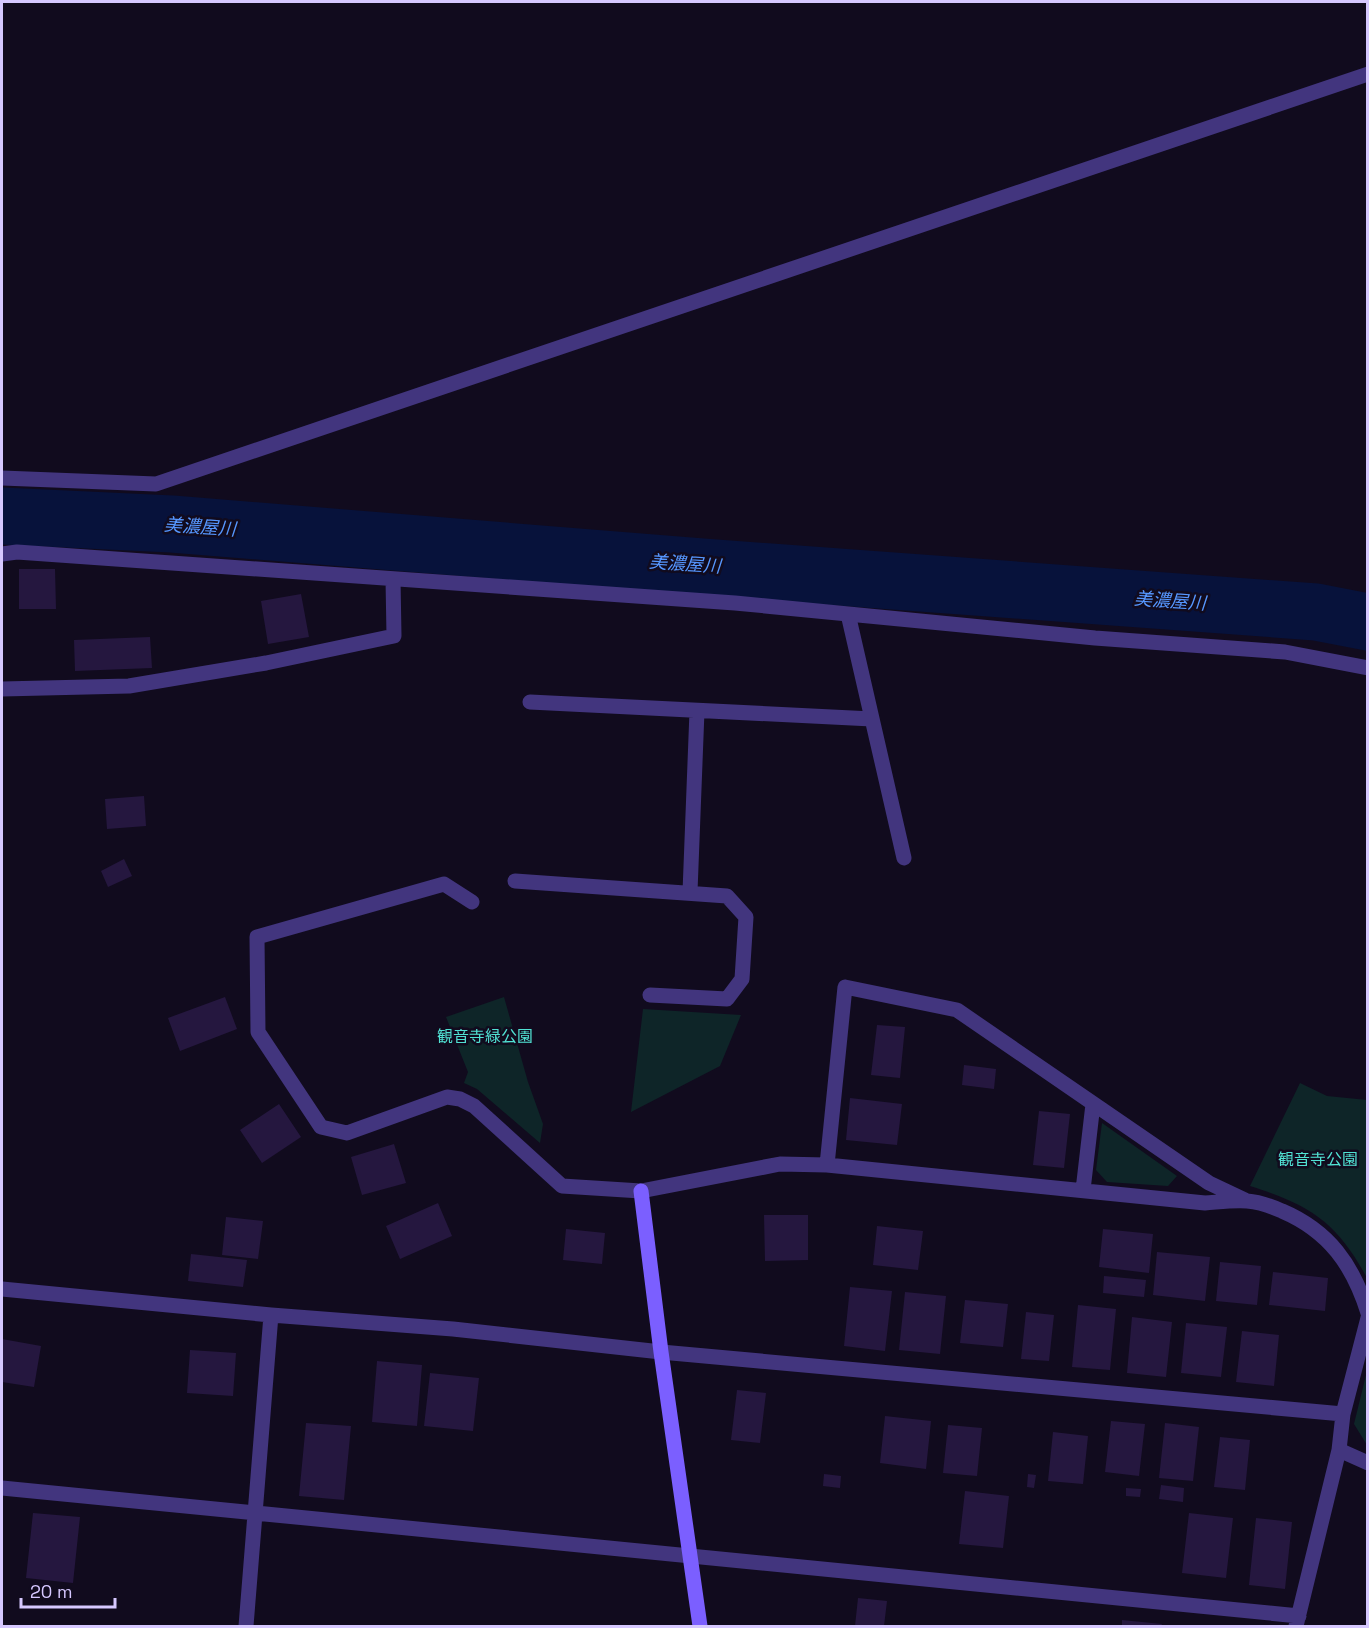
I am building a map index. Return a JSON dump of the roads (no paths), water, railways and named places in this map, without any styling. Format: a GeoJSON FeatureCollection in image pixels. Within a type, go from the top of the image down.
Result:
{"type":"FeatureCollection","features":[{"type":"Feature","properties":{"kind":"street"},"geometry":{"type":"LineString","coordinates":[[2,478],[156,484],[1368,74]]}},
{"type":"Feature","properties":{"kind":"street"},"geometry":{"type":"LineString","coordinates":[[2,554],[17,552],[735,603],[1095,638],[1285,652],[1368,668]]}},
{"type":"Feature","properties":{"kind":"street"},"geometry":{"type":"LineString","coordinates":[[2,689],[129,686],[266,663],[393,636],[393,579]]}},
{"type":"Feature","properties":{"kind":"street"},"geometry":{"type":"LineString","coordinates":[[848,614],[904,858]]}},
{"type":"Feature","properties":{"kind":"street"},"geometry":{"type":"LineString","coordinates":[[530,702],[872,719]]}},
{"type":"Feature","properties":{"kind":"street"},"geometry":{"type":"LineString","coordinates":[[690,892],[697,711]]}},
{"type":"Feature","properties":{"kind":"street"},"geometry":{"type":"LineString","coordinates":[[515,880],[727,896],[746,916],[742,979],[727,999],[650,995]]}},
{"type":"Feature","properties":{"kind":"street"},"geometry":{"type":"LineString","coordinates":[[472,902],[444,884],[257,937],[258,1032],[321,1127],[347,1133],[447,1097],[460,1099],[474,1106],[562,1186],[641,1191],[780,1164],[827,1165],[1205,1203],[1248,1201]]}},
{"type":"Feature","properties":{"kind":"street"},"geometry":{"type":"LineString","coordinates":[[827,1165],[845,987],[957,1010],[1209,1183],[1248,1201],[1267,1205],[1301,1219],[1327,1239],[1354,1277],[1368,1313]]}},
{"type":"Feature","properties":{"kind":"street"},"geometry":{"type":"LineString","coordinates":[[1083,1190],[1093,1104]]}},
{"type":"Feature","properties":{"kind":"street"},"geometry":{"type":"LineString","coordinates":[[641,1191],[661,1352],[700,1626]]}},
{"type":"Feature","properties":{"kind":"street"},"geometry":{"type":"LineString","coordinates":[[2,1289],[271,1315],[453,1329],[661,1352],[1344,1414]]}},
{"type":"Feature","properties":{"kind":"street"},"geometry":{"type":"LineString","coordinates":[[246,1626],[271,1315]]}},
{"type":"Feature","properties":{"kind":"street"},"geometry":{"type":"LineString","coordinates":[[2,1488],[690,1556],[1298,1621],[1368,1318]]}},
{"type":"Feature","properties":{"kind":"street"},"geometry":{"type":"LineString","coordinates":[[1339,1450],[1368,1463]]}},
{"type":"Feature","properties":{"kind":"waterway","name":"美濃屋川"},"geometry":{"type":"LineString","coordinates":[[2,516],[172,524],[702,567],[1316,612],[1368,622]]}},
{"type":"Feature","properties":{"kind":"park label","name":"観音寺緑公園"},"geometry":{"type":"Point","coordinates":[485,1036]}},
{"type":"Feature","properties":{"kind":"park label","name":"観音寺公園"},"geometry":{"type":"Point","coordinates":[1318,1159]}}]}
